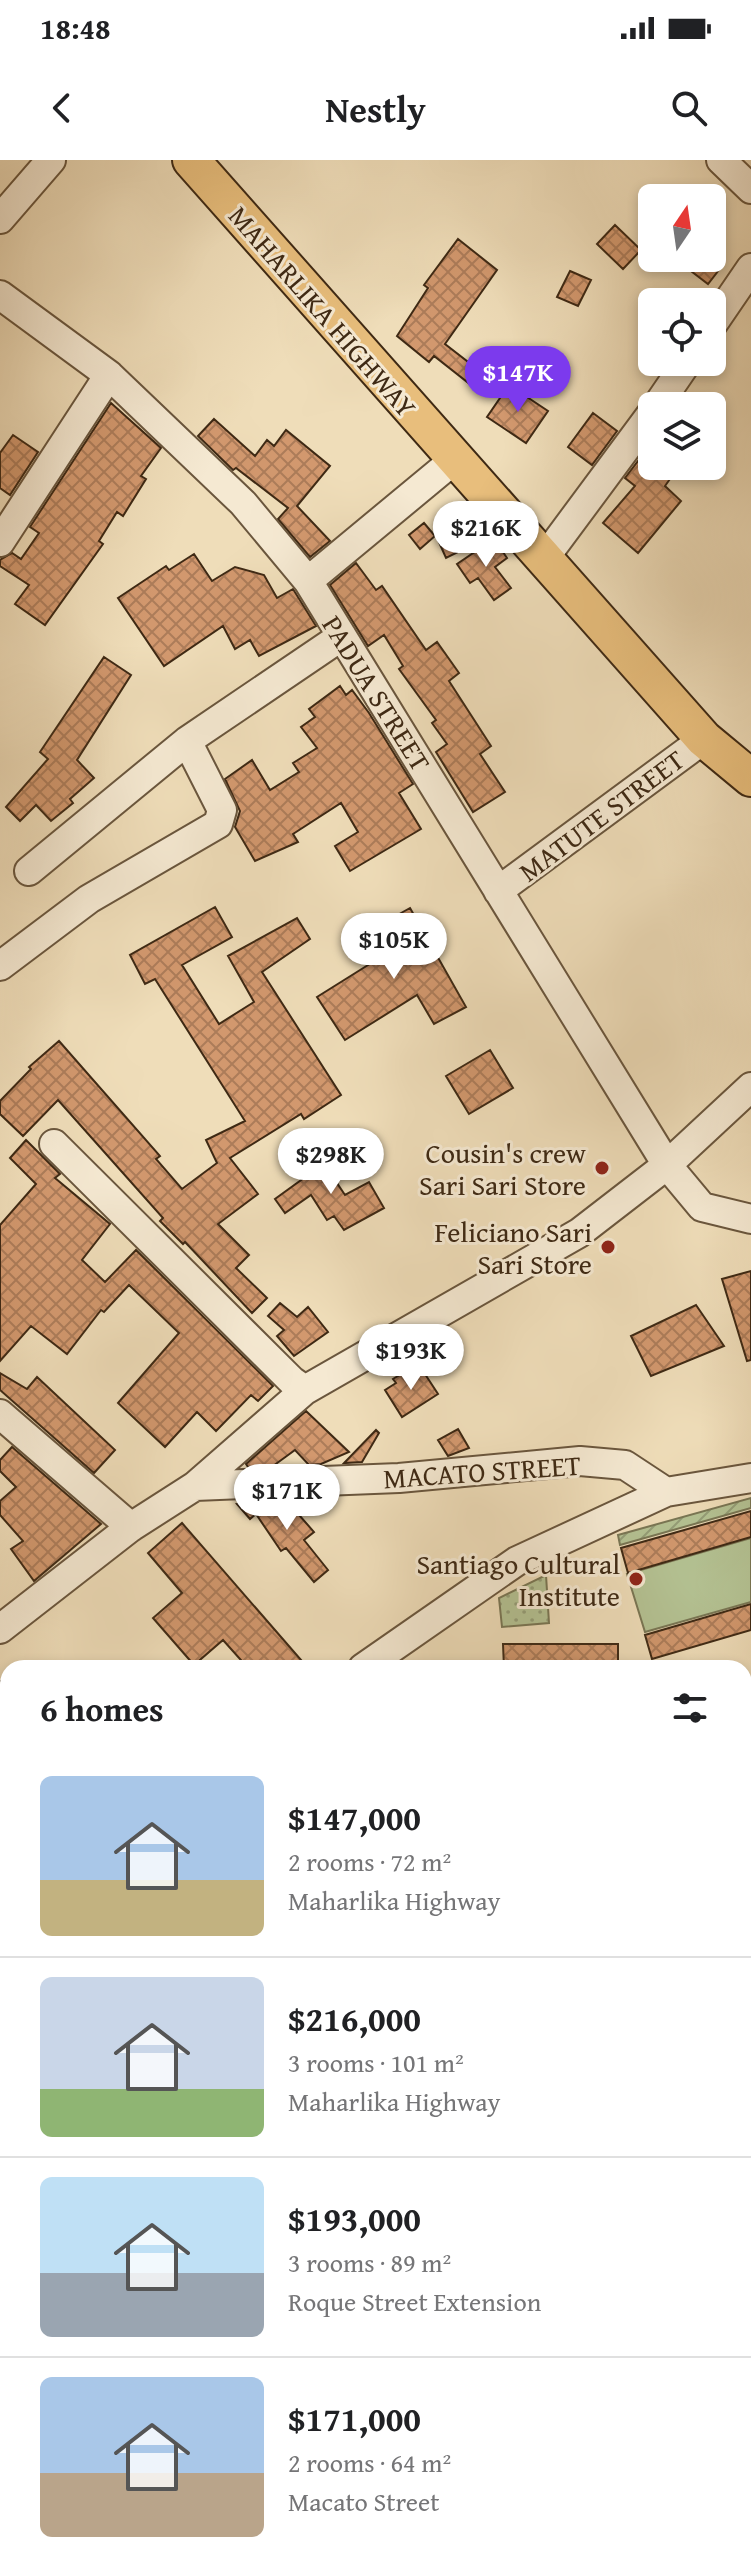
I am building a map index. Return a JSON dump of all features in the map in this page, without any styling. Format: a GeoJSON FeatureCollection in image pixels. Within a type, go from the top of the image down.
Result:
{"type":"FeatureCollection","features":[{"type":"Feature","properties":{"kind":"main road","name":"MAHARLIKA HIGHWAY"},"geometry":{"type":"LineString","coordinates":[[191,160],[704,739],[751,778]]}},
{"type":"Feature","properties":{"kind":"street"},"geometry":{"type":"LineString","coordinates":[[0,219],[51,160]]}},
{"type":"Feature","properties":{"kind":"street"},"geometry":{"type":"LineString","coordinates":[[721,160],[751,189]]}},
{"type":"Feature","properties":{"kind":"street"},"geometry":{"type":"LineString","coordinates":[[726,305],[751,268]]}},
{"type":"Feature","properties":{"kind":"street","name":"PADUA STREET"},"geometry":{"type":"LineString","coordinates":[[0,295],[109,375],[243,503],[308,581],[667,1165],[702,1207],[751,1219]]}},
{"type":"Feature","properties":{"kind":"street"},"geometry":{"type":"LineString","coordinates":[[0,542],[109,375]]}},
{"type":"Feature","properties":{"kind":"street"},"geometry":{"type":"LineString","coordinates":[[543,560],[638,432]]}},
{"type":"Feature","properties":{"kind":"street"},"geometry":{"type":"LineString","coordinates":[[308,581],[454,460]]}},
{"type":"Feature","properties":{"kind":"street"},"geometry":{"type":"LineString","coordinates":[[29,871],[187,741],[342,636]]}},
{"type":"Feature","properties":{"kind":"street","name":"MATUTE STREET"},"geometry":{"type":"LineString","coordinates":[[498,891],[704,739]]}},
{"type":"Feature","properties":{"kind":"street"},"geometry":{"type":"LineString","coordinates":[[0,966],[89,899],[218,824],[222,810],[187,741]]}},
{"type":"Feature","properties":{"kind":"street"},"geometry":{"type":"LineString","coordinates":[[0,1629],[131,1527],[195,1486],[305,1390],[579,1233],[667,1165],[751,1087]]}},
{"type":"Feature","properties":{"kind":"street"},"geometry":{"type":"LineString","coordinates":[[54,1144],[305,1390]]}},
{"type":"Feature","properties":{"kind":"street"},"geometry":{"type":"LineString","coordinates":[[0,1414],[131,1527]]}},
{"type":"Feature","properties":{"kind":"street","name":"MACATO STREET"},"geometry":{"type":"LineString","coordinates":[[195,1486],[399,1478],[580,1461],[625,1465],[666,1492]]}},
{"type":"Feature","properties":{"kind":"street"},"geometry":{"type":"LineString","coordinates":[[375,1660],[517,1561],[666,1492],[751,1478]]}},
{"type":"Feature","properties":{"kind":"green space"},"geometry":{"type":"Polygon","coordinates":[[[751,1498],[751,1508],[620,1545],[618,1535],[751,1498]]]}},
{"type":"Feature","properties":{"kind":"green space"},"geometry":{"type":"Polygon","coordinates":[[[751,1538],[751,1602],[645,1632],[627,1574],[751,1538]]]}},
{"type":"Feature","properties":{"kind":"green space"},"geometry":{"type":"Polygon","coordinates":[[[546,1575],[549,1623],[502,1627],[499,1598],[546,1575]]]}},
{"type":"Feature","properties":{"kind":"building"},"geometry":{"type":"Polygon","coordinates":[[[615,225],[638,247],[638,253],[623,269],[597,244],[615,225]]]}},
{"type":"Feature","properties":{"kind":"building"},"geometry":{"type":"Polygon","coordinates":[[[458,239],[497,270],[445,344],[481,372],[471,385],[434,356],[429,362],[397,336],[428,288],[424,285],[458,239]]]}},
{"type":"Feature","properties":{"kind":"building"},"geometry":{"type":"Polygon","coordinates":[[[570,271],[591,280],[578,306],[557,297],[570,271]]]}},
{"type":"Feature","properties":{"kind":"building"},"geometry":{"type":"Polygon","coordinates":[[[692,272],[717,272],[708,284],[692,272]]]}},
{"type":"Feature","properties":{"kind":"building"},"geometry":{"type":"Polygon","coordinates":[[[509,385],[548,411],[526,443],[487,417],[509,385]]]}},
{"type":"Feature","properties":{"kind":"building"},"geometry":{"type":"Polygon","coordinates":[[[111,403],[161,448],[141,476],[146,479],[123,516],[117,512],[99,541],[103,544],[45,625],[15,604],[29,585],[0,566],[0,560],[12,553],[21,559],[39,533],[30,527],[111,403]]]}},
{"type":"Feature","properties":{"kind":"building"},"geometry":{"type":"Polygon","coordinates":[[[593,413],[617,431],[592,465],[568,447],[593,413]]]}},
{"type":"Feature","properties":{"kind":"building"},"geometry":{"type":"Polygon","coordinates":[[[214,419],[255,456],[267,440],[274,446],[286,430],[330,466],[297,506],[330,541],[310,557],[278,519],[288,508],[236,468],[233,470],[198,436],[214,419]]]}},
{"type":"Feature","properties":{"kind":"building"},"geometry":{"type":"Polygon","coordinates":[[[13,435],[38,452],[10,495],[0,488],[0,453],[13,435]]]}},
{"type":"Feature","properties":{"kind":"building"},"geometry":{"type":"Polygon","coordinates":[[[638,461],[638,480],[669,480],[665,486],[681,501],[638,553],[603,523],[635,486],[625,478],[638,461]]]}},
{"type":"Feature","properties":{"kind":"building"},"geometry":{"type":"Polygon","coordinates":[[[424,523],[435,536],[420,549],[409,535],[424,523]]]}},
{"type":"Feature","properties":{"kind":"building"},"geometry":{"type":"Polygon","coordinates":[[[456,532],[464,549],[446,558],[438,540],[456,532]]]}},
{"type":"Feature","properties":{"kind":"building"},"geometry":{"type":"Polygon","coordinates":[[[494,539],[507,558],[495,567],[511,588],[494,600],[478,578],[470,583],[457,564],[494,539]]]}},
{"type":"Feature","properties":{"kind":"building"},"geometry":{"type":"Polygon","coordinates":[[[194,554],[212,581],[235,567],[264,575],[277,598],[293,589],[316,626],[259,656],[250,640],[235,649],[223,626],[164,666],[118,598],[166,566],[169,570],[194,554]]]}},
{"type":"Feature","properties":{"kind":"building"},"geometry":{"type":"Polygon","coordinates":[[[356,563],[376,590],[382,586],[426,650],[437,642],[459,673],[449,681],[491,746],[480,754],[505,792],[473,812],[436,752],[447,744],[432,723],[436,720],[399,669],[403,666],[384,635],[368,646],[330,585],[356,563]]]}},
{"type":"Feature","properties":{"kind":"building"},"geometry":{"type":"Polygon","coordinates":[[[104,657],[131,675],[77,760],[94,778],[70,799],[73,803],[51,821],[36,805],[20,821],[6,807],[48,759],[40,752],[104,657]]]}},
{"type":"Feature","properties":{"kind":"building"},"geometry":{"type":"Polygon","coordinates":[[[340,686],[346,695],[352,690],[413,784],[399,793],[421,829],[350,871],[335,846],[358,832],[341,803],[293,834],[298,842],[255,861],[235,827],[240,811],[225,779],[252,760],[270,790],[299,772],[293,763],[317,748],[301,727],[315,717],[309,709],[340,686]]]}},
{"type":"Feature","properties":{"kind":"building"},"geometry":{"type":"Polygon","coordinates":[[[215,907],[232,937],[182,965],[219,1024],[254,1002],[228,956],[297,918],[310,939],[262,972],[341,1095],[304,1119],[301,1114],[230,1158],[258,1194],[218,1224],[249,1255],[236,1268],[267,1298],[252,1313],[185,1242],[183,1244],[160,1221],[163,1218],[58,1100],[23,1136],[0,1114],[0,1101],[31,1069],[29,1067],[59,1041],[160,1156],[156,1159],[182,1189],[217,1163],[206,1140],[245,1121],[155,979],[145,984],[130,955],[215,907]]]}},
{"type":"Feature","properties":{"kind":"building"},"geometry":{"type":"Polygon","coordinates":[[[410,908],[466,1007],[434,1024],[417,995],[345,1040],[317,997],[392,950],[378,926],[410,908]]]}},
{"type":"Feature","properties":{"kind":"building"},"geometry":{"type":"Polygon","coordinates":[[[490,1050],[513,1088],[469,1114],[446,1076],[490,1050]]]}},
{"type":"Feature","properties":{"kind":"building"},"geometry":{"type":"Polygon","coordinates":[[[26,1140],[60,1174],[55,1178],[110,1224],[82,1260],[105,1282],[136,1250],[273,1386],[258,1401],[251,1395],[216,1431],[197,1412],[165,1447],[118,1403],[179,1333],[129,1285],[104,1312],[101,1310],[67,1354],[31,1326],[0,1361],[0,1225],[36,1184],[10,1158],[26,1140]]]}},
{"type":"Feature","properties":{"kind":"building"},"geometry":{"type":"Polygon","coordinates":[[[317,1153],[345,1195],[369,1182],[384,1208],[344,1230],[334,1216],[327,1220],[311,1195],[285,1213],[275,1199],[308,1175],[300,1164],[317,1153]]]}},
{"type":"Feature","properties":{"kind":"building"},"geometry":{"type":"Polygon","coordinates":[[[751,1271],[751,1360],[747,1361],[722,1279],[751,1271]]]}},
{"type":"Feature","properties":{"kind":"building"},"geometry":{"type":"Polygon","coordinates":[[[280,1303],[297,1317],[308,1307],[328,1332],[294,1356],[277,1336],[284,1330],[268,1316],[280,1303]]]}},
{"type":"Feature","properties":{"kind":"building"},"geometry":{"type":"Polygon","coordinates":[[[696,1305],[724,1346],[651,1376],[631,1336],[696,1305]]]}},
{"type":"Feature","properties":{"kind":"building"},"geometry":{"type":"Polygon","coordinates":[[[408,1370],[413,1377],[423,1371],[438,1394],[402,1417],[385,1390],[396,1383],[393,1379],[408,1370]]]}},
{"type":"Feature","properties":{"kind":"building"},"geometry":{"type":"Polygon","coordinates":[[[0,1373],[27,1389],[37,1377],[115,1450],[94,1473],[0,1390],[0,1373]]]}},
{"type":"Feature","properties":{"kind":"building"},"geometry":{"type":"Polygon","coordinates":[[[306,1411],[349,1452],[321,1464],[309,1465],[295,1450],[273,1466],[248,1467],[246,1464],[306,1411]]]}},
{"type":"Feature","properties":{"kind":"building"},"geometry":{"type":"Polygon","coordinates":[[[458,1429],[469,1448],[448,1456],[438,1440],[458,1429]]]}},
{"type":"Feature","properties":{"kind":"building"},"geometry":{"type":"Polygon","coordinates":[[[376,1430],[379,1433],[362,1462],[344,1463],[376,1430]]]}},
{"type":"Feature","properties":{"kind":"building"},"geometry":{"type":"Polygon","coordinates":[[[12,1447],[101,1524],[34,1581],[11,1549],[23,1541],[0,1515],[0,1501],[16,1487],[0,1471],[0,1460],[12,1447]]]}},
{"type":"Feature","properties":{"kind":"building"},"geometry":{"type":"Polygon","coordinates":[[[285,1499],[314,1532],[304,1540],[328,1570],[314,1582],[286,1548],[281,1551],[256,1514],[250,1519],[237,1504],[285,1499]]]}},
{"type":"Feature","properties":{"kind":"building"},"geometry":{"type":"Polygon","coordinates":[[[751,1511],[751,1537],[628,1573],[621,1548],[751,1511]]]}},
{"type":"Feature","properties":{"kind":"building"},"geometry":{"type":"Polygon","coordinates":[[[182,1523],[301,1660],[241,1660],[223,1640],[200,1660],[190,1660],[153,1618],[182,1593],[148,1553],[182,1523]]]}},
{"type":"Feature","properties":{"kind":"building"},"geometry":{"type":"Polygon","coordinates":[[[751,1604],[751,1630],[652,1659],[645,1635],[751,1604]]]}},
{"type":"Feature","properties":{"kind":"building"},"geometry":{"type":"Polygon","coordinates":[[[503,1644],[618,1644],[618,1660],[504,1660],[503,1644]]]}},
{"type":"Feature","properties":{"kind":"place","name":"Cousin's crew Sari Sari Store"},"geometry":{"type":"Point","coordinates":[602,1168]}},
{"type":"Feature","properties":{"kind":"place","name":"Feliciano Sari Sari Store"},"geometry":{"type":"Point","coordinates":[608,1247]}},
{"type":"Feature","properties":{"kind":"place","name":"Santiago Cultural Institute"},"geometry":{"type":"Point","coordinates":[636,1579]}}]}
